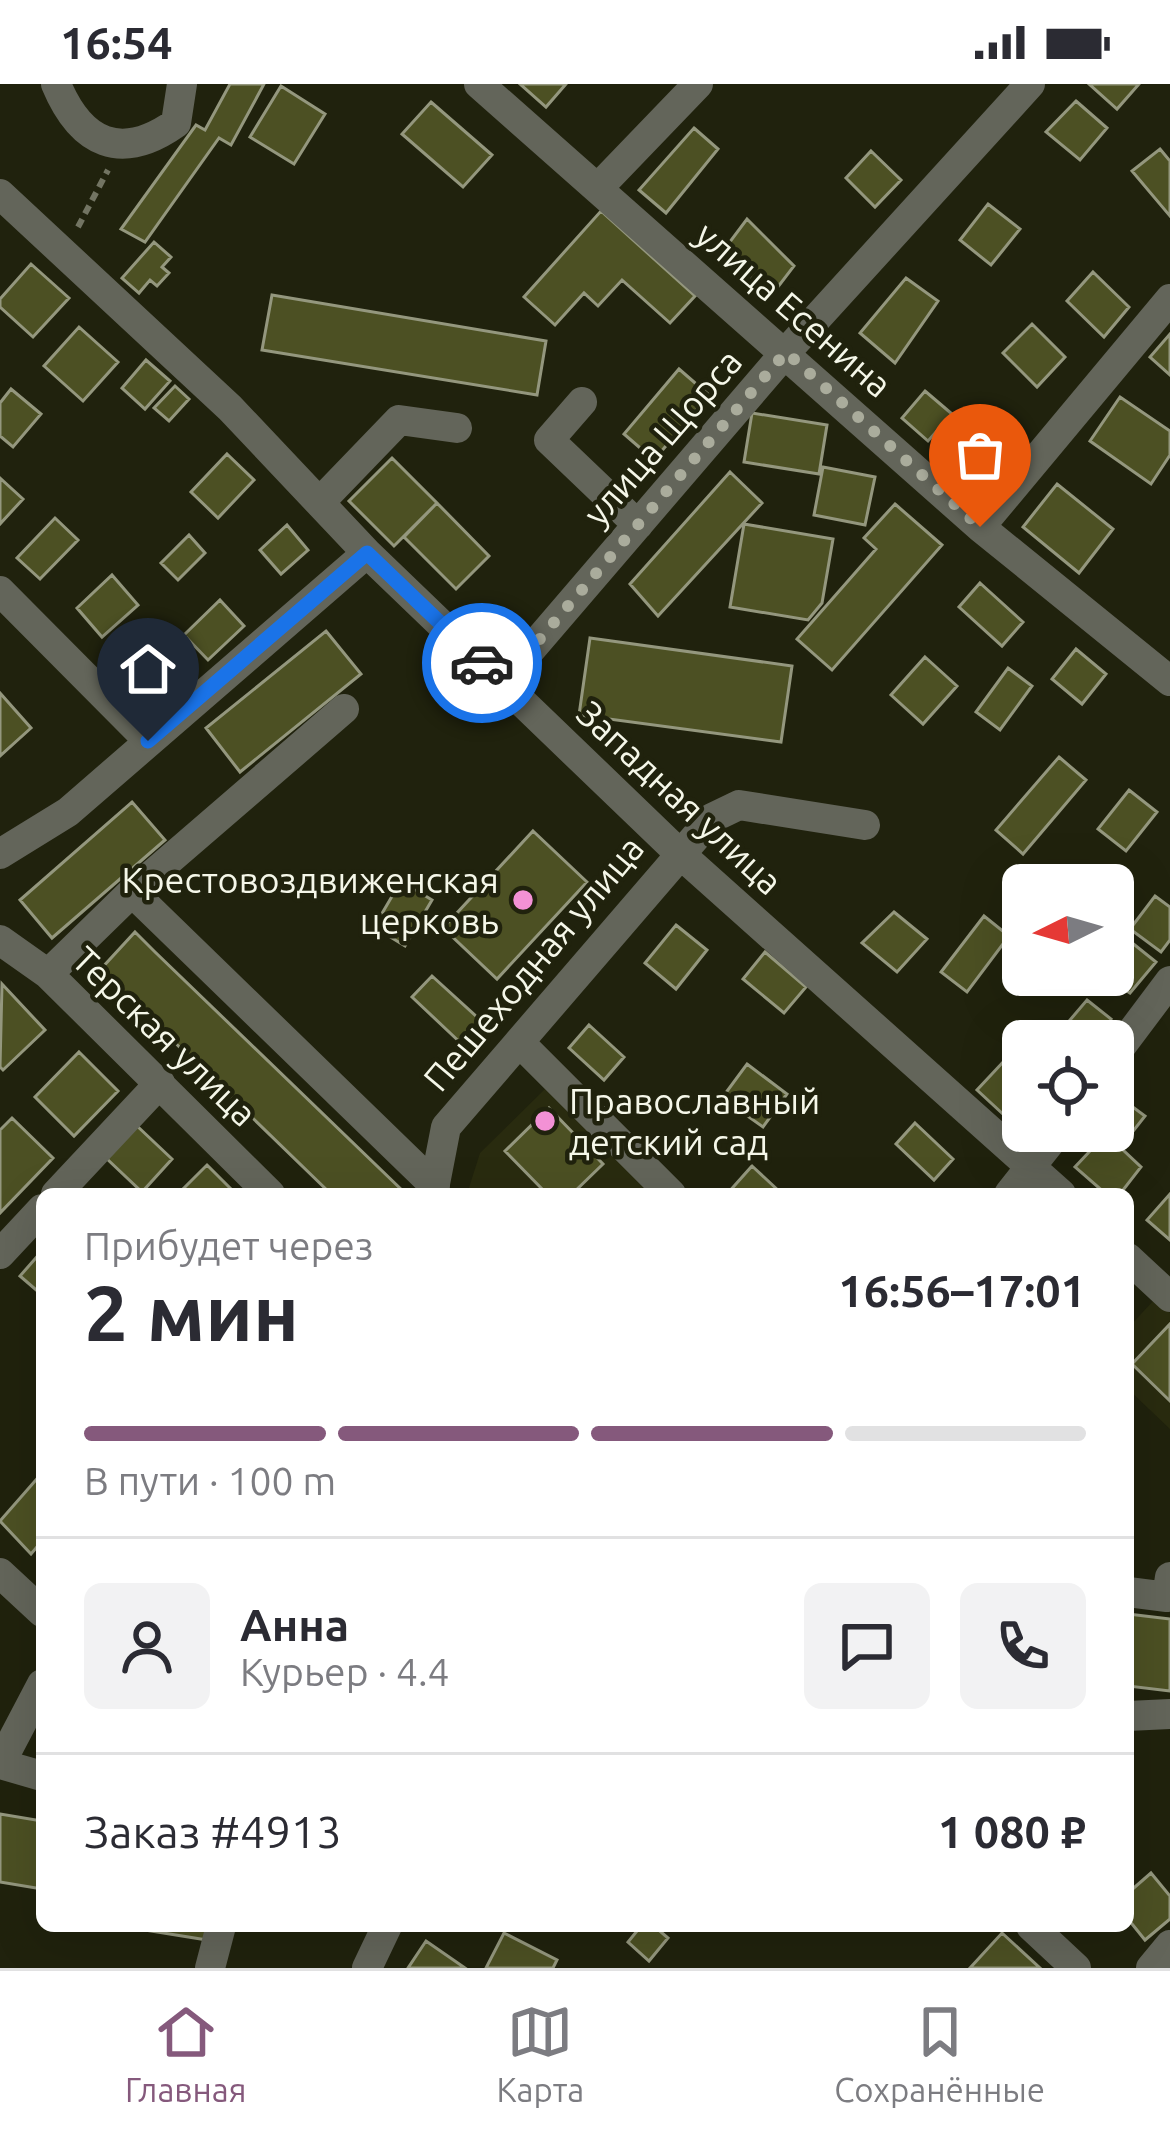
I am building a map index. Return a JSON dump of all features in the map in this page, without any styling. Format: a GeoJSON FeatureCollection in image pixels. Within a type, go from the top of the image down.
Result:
{"type":"FeatureCollection","features":[{"type":"Feature","properties":{"kind":"street"},"geometry":{"type":"LineString","coordinates":[[56,84],[68,113],[93,137],[122,145],[150,142],[176,123],[182,84]]}},
{"type":"Feature","properties":{"kind":"street","name":"улица Есенина"},"geometry":{"type":"LineString","coordinates":[[479,84],[980,527],[1170,681]]}},
{"type":"Feature","properties":{"kind":"street"},"geometry":{"type":"LineString","coordinates":[[598,188],[698,84]]}},
{"type":"Feature","properties":{"kind":"street","name":"улица Щорса"},"geometry":{"type":"LineString","coordinates":[[502,683],[786,352],[1030,84]]}},
{"type":"Feature","properties":{"kind":"street","name":"Западная улица"},"geometry":{"type":"LineString","coordinates":[[0,194],[230,408],[367,553],[678,852],[1055,1188]]}},
{"type":"Feature","properties":{"kind":"street"},"geometry":{"type":"LineString","coordinates":[[980,527],[1170,298]]}},
{"type":"Feature","properties":{"kind":"street"},"geometry":{"type":"LineString","coordinates":[[582,402],[549,440],[638,525]]}},
{"type":"Feature","properties":{"kind":"street"},"geometry":{"type":"LineString","coordinates":[[320,502],[399,420],[457,428]]}},
{"type":"Feature","properties":{"kind":"street"},"geometry":{"type":"LineString","coordinates":[[0,854],[68,812],[367,553]]}},
{"type":"Feature","properties":{"kind":"street"},"geometry":{"type":"LineString","coordinates":[[0,592],[148,741]]}},
{"type":"Feature","properties":{"kind":"street"},"geometry":{"type":"LineString","coordinates":[[47,974],[132,892],[344,709]]}},
{"type":"Feature","properties":{"kind":"street","name":"Пешеходная улица"},"geometry":{"type":"LineString","coordinates":[[434,1188],[446,1127],[712,818],[739,805],[865,825]]}},
{"type":"Feature","properties":{"kind":"street"},"geometry":{"type":"LineString","coordinates":[[132,892],[432,1188]]}},
{"type":"Feature","properties":{"kind":"street","name":"Терская улица"},"geometry":{"type":"LineString","coordinates":[[0,940],[47,974],[264,1188]]}},
{"type":"Feature","properties":{"kind":"street"},"geometry":{"type":"LineString","coordinates":[[1134,1029],[1170,980]]}},
{"type":"Feature","properties":{"kind":"street"},"geometry":{"type":"LineString","coordinates":[[519,1042],[665,1188]]}},
{"type":"Feature","properties":{"kind":"street"},"geometry":{"type":"LineString","coordinates":[[62,1188],[160,1083]]}},
{"type":"Feature","properties":{"kind":"street"},"geometry":{"type":"LineString","coordinates":[[1014,1188],[1043,1152]]}},
{"type":"Feature","properties":{"kind":"street"},"geometry":{"type":"LineString","coordinates":[[0,1253],[36,1215]]}},
{"type":"Feature","properties":{"kind":"street"},"geometry":{"type":"LineString","coordinates":[[1134,1264],[1170,1297]]}},
{"type":"Feature","properties":{"kind":"street"},"geometry":{"type":"LineString","coordinates":[[1134,1593],[1167,1597],[1170,1577]]}},
{"type":"Feature","properties":{"kind":"street"},"geometry":{"type":"LineString","coordinates":[[3,1578],[36,1607]]}},
{"type":"Feature","properties":{"kind":"street"},"geometry":{"type":"LineString","coordinates":[[36,1695],[0,1764],[36,1774]]}},
{"type":"Feature","properties":{"kind":"street"},"geometry":{"type":"LineString","coordinates":[[1134,1716],[1170,1714]]}},
{"type":"Feature","properties":{"kind":"street"},"geometry":{"type":"LineString","coordinates":[[210,1968],[219,1932]]}},
{"type":"Feature","properties":{"kind":"street"},"geometry":{"type":"LineString","coordinates":[[367,1968],[384,1932]]}},
{"type":"Feature","properties":{"kind":"street"},"geometry":{"type":"LineString","coordinates":[[1037,1932],[1076,1968]]}},
{"type":"Feature","properties":{"kind":"street"},"geometry":{"type":"LineString","coordinates":[[1151,1968],[1170,1945]]}},
{"type":"Feature","properties":{"kind":"path"},"geometry":{"type":"LineString","coordinates":[[62,255],[122,145]]}},
{"type":"Feature","properties":{"kind":"shaded area","name":"Православный детский сад"},"geometry":{"type":"Polygon","coordinates":[[[545,1089],[645,1188],[469,1188],[480,1153],[545,1089]]]}},
{"type":"Feature","properties":{"kind":"shaded area"},"geometry":{"type":"Polygon","coordinates":[[[1155,1299],[1170,1313],[1170,1429],[1134,1395],[1134,1322],[1155,1299]]]}},
{"type":"Feature","properties":{"kind":"building"},"geometry":{"type":"Polygon","coordinates":[[[230,84],[264,84],[231,145],[219,138],[145,242],[121,229],[196,125],[205,130],[230,84]]]}},
{"type":"Feature","properties":{"kind":"building"},"geometry":{"type":"Polygon","coordinates":[[[520,84],[566,84],[546,107],[520,84]]]}},
{"type":"Feature","properties":{"kind":"building"},"geometry":{"type":"Polygon","coordinates":[[[1089,84],[1139,84],[1117,109],[1089,84]]]}},
{"type":"Feature","properties":{"kind":"building"},"geometry":{"type":"Polygon","coordinates":[[[281,86],[325,114],[294,164],[250,137],[281,86]]]}},
{"type":"Feature","properties":{"kind":"building"},"geometry":{"type":"Polygon","coordinates":[[[1076,101],[1107,128],[1080,160],[1046,132],[1076,101]]]}},
{"type":"Feature","properties":{"kind":"building"},"geometry":{"type":"Polygon","coordinates":[[[431,102],[492,155],[463,187],[402,134],[431,102]]]}},
{"type":"Feature","properties":{"kind":"building"},"geometry":{"type":"Polygon","coordinates":[[[694,128],[718,149],[666,213],[639,190],[694,128]]]}},
{"type":"Feature","properties":{"kind":"building"},"geometry":{"type":"Polygon","coordinates":[[[1160,149],[1170,161],[1170,216],[1132,171],[1160,149]]]}},
{"type":"Feature","properties":{"kind":"building"},"geometry":{"type":"Polygon","coordinates":[[[871,151],[901,180],[875,207],[846,178],[871,151]]]}},
{"type":"Feature","properties":{"kind":"building"},"geometry":{"type":"Polygon","coordinates":[[[988,204],[1020,229],[991,265],[960,240],[988,204]]]}},
{"type":"Feature","properties":{"kind":"building"},"geometry":{"type":"Polygon","coordinates":[[[601,211],[695,296],[670,323],[622,280],[598,306],[584,293],[555,325],[524,297],[601,211]]]}},
{"type":"Feature","properties":{"kind":"building"},"geometry":{"type":"Polygon","coordinates":[[[747,219],[794,266],[771,296],[723,251],[747,219]]]}},
{"type":"Feature","properties":{"kind":"building"},"geometry":{"type":"Polygon","coordinates":[[[154,242],[171,257],[162,267],[169,273],[157,286],[150,280],[139,293],[122,278],[154,242]]]}},
{"type":"Feature","properties":{"kind":"building"},"geometry":{"type":"Polygon","coordinates":[[[31,264],[69,298],[33,337],[0,307],[0,299],[31,264]]]}},
{"type":"Feature","properties":{"kind":"building"},"geometry":{"type":"Polygon","coordinates":[[[1093,272],[1129,307],[1104,337],[1067,301],[1093,272]]]}},
{"type":"Feature","properties":{"kind":"building"},"geometry":{"type":"Polygon","coordinates":[[[906,278],[938,301],[895,363],[860,333],[906,278]]]}},
{"type":"Feature","properties":{"kind":"building"},"geometry":{"type":"Polygon","coordinates":[[[272,295],[546,341],[537,395],[262,350],[272,295]]]}},
{"type":"Feature","properties":{"kind":"building"},"geometry":{"type":"Polygon","coordinates":[[[1032,324],[1065,357],[1037,387],[1003,353],[1032,324]]]}},
{"type":"Feature","properties":{"kind":"building"},"geometry":{"type":"Polygon","coordinates":[[[79,327],[118,362],[83,401],[44,366],[79,327]]]}},
{"type":"Feature","properties":{"kind":"building"},"geometry":{"type":"Polygon","coordinates":[[[1170,334],[1170,375],[1150,357],[1170,334]]]}},
{"type":"Feature","properties":{"kind":"building"},"geometry":{"type":"Polygon","coordinates":[[[146,360],[170,381],[145,409],[122,388],[146,360]]]}},
{"type":"Feature","properties":{"kind":"building"},"geometry":{"type":"Polygon","coordinates":[[[679,369],[709,395],[654,460],[624,434],[679,369]]]}},
{"type":"Feature","properties":{"kind":"building"},"geometry":{"type":"Polygon","coordinates":[[[175,386],[189,399],[169,421],[154,408],[175,386]]]}},
{"type":"Feature","properties":{"kind":"building"},"geometry":{"type":"Polygon","coordinates":[[[11,389],[41,414],[13,447],[0,436],[0,403],[11,389]]]}},
{"type":"Feature","properties":{"kind":"building"},"geometry":{"type":"Polygon","coordinates":[[[925,391],[952,414],[928,441],[902,418],[925,391]]]}},
{"type":"Feature","properties":{"kind":"building"},"geometry":{"type":"Polygon","coordinates":[[[1120,397],[1170,431],[1170,455],[1151,484],[1090,441],[1120,397]]]}},
{"type":"Feature","properties":{"kind":"building"},"geometry":{"type":"Polygon","coordinates":[[[752,413],[827,425],[819,474],[744,462],[752,413]]]}},
{"type":"Feature","properties":{"kind":"building"},"geometry":{"type":"Polygon","coordinates":[[[964,419],[989,443],[965,474],[937,452],[964,419]]]}},
{"type":"Feature","properties":{"kind":"building"},"geometry":{"type":"Polygon","coordinates":[[[227,454],[254,480],[218,518],[191,492],[227,454]]]}},
{"type":"Feature","properties":{"kind":"building"},"geometry":{"type":"Polygon","coordinates":[[[392,458],[437,503],[394,546],[349,501],[392,458]]]}},
{"type":"Feature","properties":{"kind":"building"},"geometry":{"type":"Polygon","coordinates":[[[823,467],[875,477],[865,525],[814,515],[823,467]]]}},
{"type":"Feature","properties":{"kind":"building"},"geometry":{"type":"Polygon","coordinates":[[[730,472],[762,503],[658,616],[630,584],[730,472]]]}},
{"type":"Feature","properties":{"kind":"building"},"geometry":{"type":"Polygon","coordinates":[[[0,478],[23,499],[0,524],[0,478]]]}},
{"type":"Feature","properties":{"kind":"building"},"geometry":{"type":"Polygon","coordinates":[[[1057,484],[1113,529],[1079,573],[1023,527],[1057,484]]]}},
{"type":"Feature","properties":{"kind":"building"},"geometry":{"type":"Polygon","coordinates":[[[437,503],[489,556],[456,589],[404,537],[437,503]]]}},
{"type":"Feature","properties":{"kind":"building"},"geometry":{"type":"Polygon","coordinates":[[[895,504],[942,545],[832,670],[797,639],[876,549],[864,538],[895,504]]]}},
{"type":"Feature","properties":{"kind":"building"},"geometry":{"type":"Polygon","coordinates":[[[55,518],[78,540],[40,579],[17,558],[55,518]]]}},
{"type":"Feature","properties":{"kind":"building"},"geometry":{"type":"Polygon","coordinates":[[[744,524],[833,539],[822,603],[808,620],[730,607],[744,524]]]}},
{"type":"Feature","properties":{"kind":"building"},"geometry":{"type":"Polygon","coordinates":[[[287,525],[308,550],[281,574],[260,550],[287,525]]]}},
{"type":"Feature","properties":{"kind":"building"},"geometry":{"type":"Polygon","coordinates":[[[189,535],[205,553],[178,580],[161,563],[189,535]]]}},
{"type":"Feature","properties":{"kind":"building"},"geometry":{"type":"Polygon","coordinates":[[[112,575],[138,605],[102,637],[77,608],[112,575]]]}},
{"type":"Feature","properties":{"kind":"building"},"geometry":{"type":"Polygon","coordinates":[[[980,583],[1023,622],[1002,646],[959,607],[980,583]]]}},
{"type":"Feature","properties":{"kind":"building"},"geometry":{"type":"Polygon","coordinates":[[[220,600],[244,626],[208,660],[184,635],[220,600]]]}},
{"type":"Feature","properties":{"kind":"building"},"geometry":{"type":"Polygon","coordinates":[[[326,631],[361,674],[240,772],[206,728],[326,631]]]}},
{"type":"Feature","properties":{"kind":"building"},"geometry":{"type":"Polygon","coordinates":[[[590,638],[792,666],[781,742],[579,715],[590,638]]]}},
{"type":"Feature","properties":{"kind":"building"},"geometry":{"type":"Polygon","coordinates":[[[1076,649],[1106,674],[1082,704],[1052,679],[1076,649]]]}},
{"type":"Feature","properties":{"kind":"building"},"geometry":{"type":"Polygon","coordinates":[[[925,657],[957,686],[923,724],[891,695],[925,657]]]}},
{"type":"Feature","properties":{"kind":"building"},"geometry":{"type":"Polygon","coordinates":[[[1008,668],[1032,686],[1000,730],[976,712],[1008,668]]]}},
{"type":"Feature","properties":{"kind":"building"},"geometry":{"type":"Polygon","coordinates":[[[0,693],[31,728],[0,756],[0,693]]]}},
{"type":"Feature","properties":{"kind":"building"},"geometry":{"type":"Polygon","coordinates":[[[1059,757],[1086,780],[1023,854],[996,830],[1059,757]]]}},
{"type":"Feature","properties":{"kind":"building"},"geometry":{"type":"Polygon","coordinates":[[[1129,790],[1157,812],[1126,851],[1098,829],[1129,790]]]}},
{"type":"Feature","properties":{"kind":"building"},"geometry":{"type":"Polygon","coordinates":[[[132,802],[165,840],[52,938],[20,900],[132,802]]]}},
{"type":"Feature","properties":{"kind":"building"},"geometry":{"type":"Polygon","coordinates":[[[533,831],[587,882],[497,979],[443,928],[533,831]]]}},
{"type":"Feature","properties":{"kind":"building"},"geometry":{"type":"Polygon","coordinates":[[[401,881],[432,900],[405,946],[374,927],[401,881]]]}},
{"type":"Feature","properties":{"kind":"building"},"geometry":{"type":"Polygon","coordinates":[[[1155,896],[1170,907],[1170,940],[1161,952],[1134,932],[1134,924],[1155,896]]]}},
{"type":"Feature","properties":{"kind":"building"},"geometry":{"type":"Polygon","coordinates":[[[894,912],[927,939],[897,972],[862,943],[894,912]]]}},
{"type":"Feature","properties":{"kind":"building"},"geometry":{"type":"Polygon","coordinates":[[[984,916],[1002,930],[1002,945],[967,992],[941,972],[984,916]]]}},
{"type":"Feature","properties":{"kind":"building"},"geometry":{"type":"Polygon","coordinates":[[[676,925],[707,950],[676,989],[645,963],[676,925]]]}},
{"type":"Feature","properties":{"kind":"building"},"geometry":{"type":"Polygon","coordinates":[[[135,932],[400,1188],[325,1188],[100,970],[135,932]]]}},
{"type":"Feature","properties":{"kind":"building"},"geometry":{"type":"Polygon","coordinates":[[[1134,944],[1156,962],[1134,988],[1134,944]]]}},
{"type":"Feature","properties":{"kind":"building"},"geometry":{"type":"Polygon","coordinates":[[[765,952],[806,987],[784,1013],[743,979],[765,952]]]}},
{"type":"Feature","properties":{"kind":"building"},"geometry":{"type":"Polygon","coordinates":[[[432,976],[488,1027],[467,1049],[412,997],[432,976]]]}},
{"type":"Feature","properties":{"kind":"building"},"geometry":{"type":"Polygon","coordinates":[[[2,984],[45,1030],[3,1070],[0,1067],[2,984]]]}},
{"type":"Feature","properties":{"kind":"building"},"geometry":{"type":"Polygon","coordinates":[[[1087,1000],[1111,1019],[1110,1020],[1070,1020],[1087,1000]]]}},
{"type":"Feature","properties":{"kind":"building"},"geometry":{"type":"Polygon","coordinates":[[[589,1025],[624,1057],[604,1080],[569,1048],[589,1025]]]}},
{"type":"Feature","properties":{"kind":"building"},"geometry":{"type":"Polygon","coordinates":[[[79,1052],[118,1091],[74,1136],[35,1097],[79,1052]]]}},
{"type":"Feature","properties":{"kind":"building"},"geometry":{"type":"Polygon","coordinates":[[[1002,1063],[1002,1113],[977,1090],[1002,1063]]]}},
{"type":"Feature","properties":{"kind":"building"},"geometry":{"type":"Polygon","coordinates":[[[747,1064],[787,1094],[763,1127],[722,1098],[747,1064]]]}},
{"type":"Feature","properties":{"kind":"building"},"geometry":{"type":"Polygon","coordinates":[[[549,1108],[603,1164],[578,1188],[541,1188],[505,1151],[549,1108]]]}},
{"type":"Feature","properties":{"kind":"building"},"geometry":{"type":"Polygon","coordinates":[[[1134,1108],[1145,1116],[1134,1130],[1134,1108]]]}},
{"type":"Feature","properties":{"kind":"building"},"geometry":{"type":"Polygon","coordinates":[[[12,1118],[53,1158],[0,1213],[0,1130],[12,1118]]]}},
{"type":"Feature","properties":{"kind":"building"},"geometry":{"type":"Polygon","coordinates":[[[915,1123],[953,1159],[934,1180],[896,1144],[915,1123]]]}},
{"type":"Feature","properties":{"kind":"building"},"geometry":{"type":"Polygon","coordinates":[[[136,1125],[172,1159],[146,1188],[138,1188],[106,1158],[136,1125]]]}},
{"type":"Feature","properties":{"kind":"building"},"geometry":{"type":"Polygon","coordinates":[[[1089,1152],[1125,1152],[1141,1167],[1125,1188],[1099,1188],[1075,1167],[1089,1152]]]}},
{"type":"Feature","properties":{"kind":"building"},"geometry":{"type":"Polygon","coordinates":[[[207,1165],[230,1188],[184,1188],[207,1165]]]}},
{"type":"Feature","properties":{"kind":"building"},"geometry":{"type":"Polygon","coordinates":[[[752,1166],[776,1188],[732,1188],[752,1166]]]}},
{"type":"Feature","properties":{"kind":"building"},"geometry":{"type":"Polygon","coordinates":[[[1170,1194],[1170,1240],[1147,1220],[1170,1194]]]}},
{"type":"Feature","properties":{"kind":"building"},"geometry":{"type":"Polygon","coordinates":[[[36,1258],[36,1290],[20,1276],[36,1258]]]}},
{"type":"Feature","properties":{"kind":"building"},"geometry":{"type":"Polygon","coordinates":[[[1170,1324],[1170,1401],[1134,1366],[1170,1324]]]}},
{"type":"Feature","properties":{"kind":"building"},"geometry":{"type":"Polygon","coordinates":[[[36,1480],[36,1548],[31,1554],[0,1521],[36,1480]]]}},
{"type":"Feature","properties":{"kind":"building"},"geometry":{"type":"Polygon","coordinates":[[[1134,1615],[1170,1619],[1170,1691],[1134,1687],[1134,1615]]]}},
{"type":"Feature","properties":{"kind":"building"},"geometry":{"type":"Polygon","coordinates":[[[0,1814],[36,1820],[36,1888],[0,1882],[0,1814]]]}},
{"type":"Feature","properties":{"kind":"building"},"geometry":{"type":"Polygon","coordinates":[[[1151,1873],[1170,1896],[1170,1919],[1145,1940],[1134,1926],[1134,1888],[1151,1873]]]}},
{"type":"Feature","properties":{"kind":"building"},"geometry":{"type":"Polygon","coordinates":[[[157,1932],[209,1932],[207,1940],[157,1932]]]}},
{"type":"Feature","properties":{"kind":"building"},"geometry":{"type":"Polygon","coordinates":[[[636,1932],[661,1932],[668,1938],[649,1961],[628,1942],[636,1932]]]}},
{"type":"Feature","properties":{"kind":"building"},"geometry":{"type":"Polygon","coordinates":[[[504,1933],[557,1960],[553,1968],[486,1968],[504,1933]]]}},
{"type":"Feature","properties":{"kind":"building"},"geometry":{"type":"Polygon","coordinates":[[[1002,1933],[1040,1968],[970,1968],[1002,1933]]]}},
{"type":"Feature","properties":{"kind":"building"},"geometry":{"type":"Polygon","coordinates":[[[426,1941],[465,1968],[408,1968],[426,1941]]]}},
{"type":"Feature","properties":{"kind":"way so far"},"geometry":{"type":"LineString","coordinates":[[482,663],[502,683],[786,352],[980,527]]}},
{"type":"Feature","properties":{"kind":"place","name":"Крестовоздвиженская церковь"},"geometry":{"type":"Point","coordinates":[523,900]}},
{"type":"Feature","properties":{"kind":"place","name":"Православный детский сад"},"geometry":{"type":"Point","coordinates":[545,1121]}},
{"type":"Feature","properties":{"kind":"route"},"geometry":{"type":"LineString","coordinates":[[148,741],[367,553],[482,663]]}}]}
